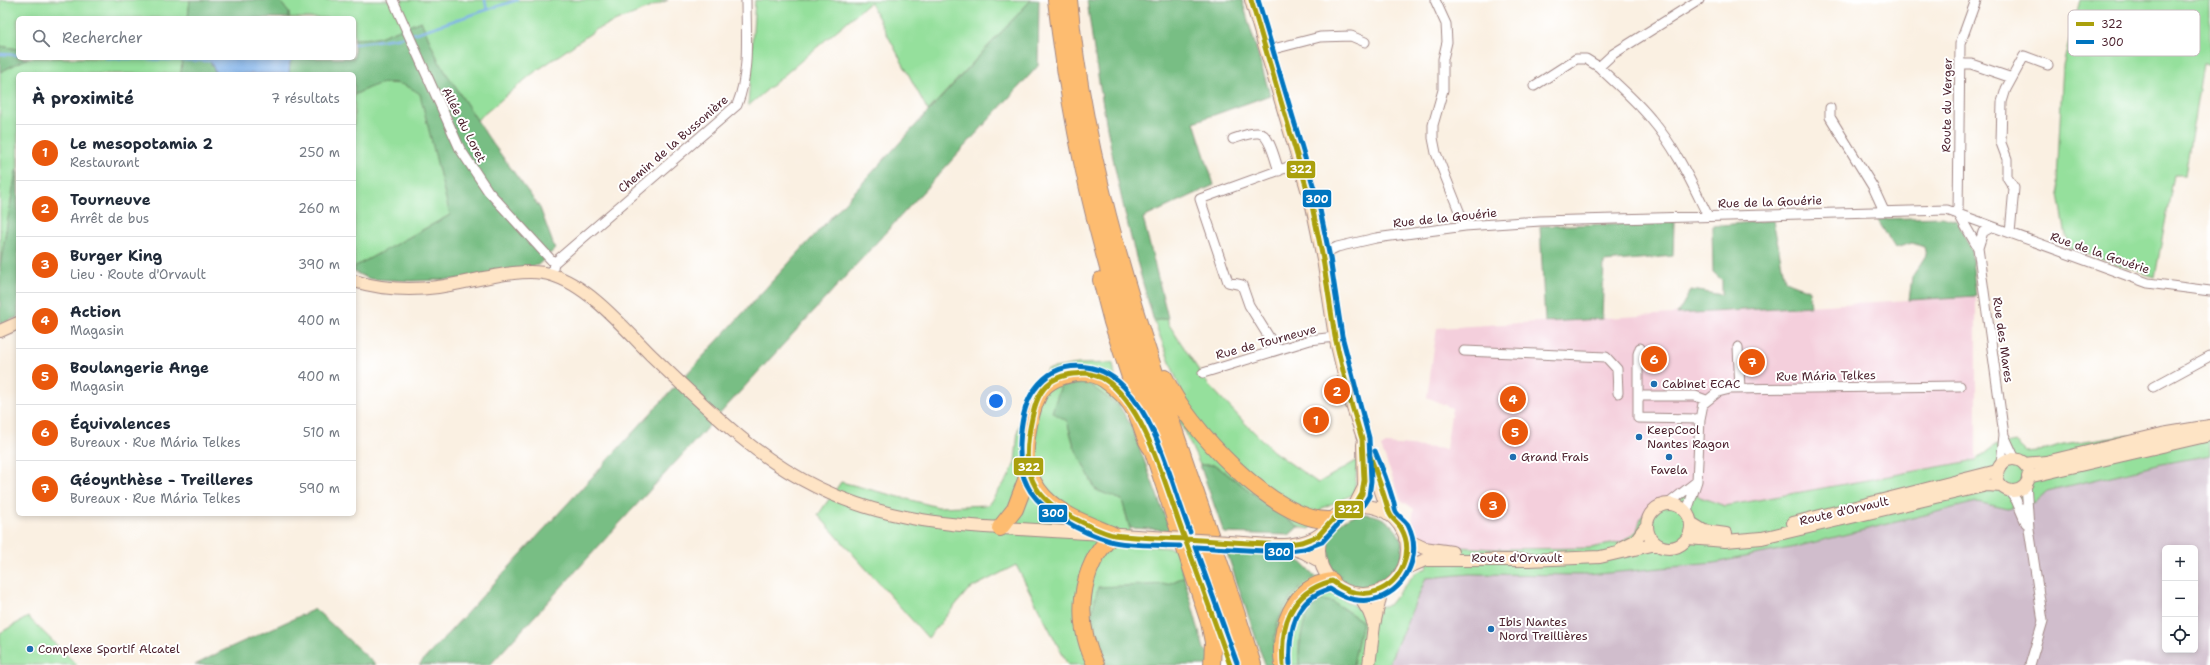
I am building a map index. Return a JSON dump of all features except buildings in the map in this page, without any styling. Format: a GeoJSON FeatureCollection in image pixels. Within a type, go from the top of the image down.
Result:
{"type":"FeatureCollection","features":[{"type":"Feature","properties":{"kind":"highway"},"geometry":{"type":"LineString","coordinates":[[1056,0],[1075,124],[1094,213],[1132,345],[1240,665]]}},
{"type":"Feature","properties":{"kind":"highway"},"geometry":{"type":"LineString","coordinates":[[1069,0],[1079,75],[1093,153],[1112,234],[1131,301],[1253,665]]}},
{"type":"Feature","properties":{"kind":"highway"},"geometry":{"type":"LineString","coordinates":[[1094,213],[1090,228],[1101,280],[1112,322],[1152,443],[1152,449]]}},
{"type":"Feature","properties":{"kind":"highway"},"geometry":{"type":"LineString","coordinates":[[1131,301],[1141,311],[1170,390],[1208,443],[1239,472],[1276,499],[1327,526]]}},
{"type":"Feature","properties":{"kind":"highway"},"geometry":{"type":"LineString","coordinates":[[1096,665],[1086,641],[1083,623],[1085,589],[1094,558],[1113,535],[1086,524],[1051,504],[1038,489],[1029,472],[1026,457],[1026,444],[1031,420],[1040,393],[1052,381],[1078,372],[1097,376],[1119,392],[1136,413],[1152,449],[1210,622],[1213,642],[1212,665]]}},
{"type":"Feature","properties":{"kind":"highway"},"geometry":{"type":"LineString","coordinates":[[1000,528],[1015,509],[1029,472]]}},
{"type":"Feature","properties":{"kind":"highway"},"geometry":{"type":"LineString","coordinates":[[1174,514],[1230,665]]}},
{"type":"Feature","properties":{"kind":"highway"},"geometry":{"type":"LineString","coordinates":[[1283,665],[1283,629],[1294,606],[1310,588],[1317,584],[1332,581]]}},
{"type":"Feature","properties":{"kind":"street","name":"Allée du Loret"},"geometry":{"type":"LineString","coordinates":[[393,0],[442,111],[468,161],[488,191],[553,269]]}},
{"type":"Feature","properties":{"kind":"street","name":"Chemin de la Bussonière"},"geometry":{"type":"LineString","coordinates":[[553,269],[737,105],[742,93],[746,55],[746,0]]}},
{"type":"Feature","properties":{"kind":"street"},"geometry":{"type":"LineString","coordinates":[[1251,0],[1312,206],[1323,259],[1335,337],[1349,396],[1362,439],[1372,460],[1389,515]]}},
{"type":"Feature","properties":{"kind":"street"},"geometry":{"type":"LineString","coordinates":[[1435,0],[1446,24],[1447,42],[1443,59],[1443,90],[1433,125],[1433,138],[1436,153],[1465,226]]}},
{"type":"Feature","properties":{"kind":"street"},"geometry":{"type":"LineString","coordinates":[[1599,67],[1613,54],[1699,0]]}},
{"type":"Feature","properties":{"kind":"street","name":"Route du Verger"},"geometry":{"type":"LineString","coordinates":[[1958,213],[1960,44],[1976,0]]}},
{"type":"Feature","properties":{"kind":"street"},"geometry":{"type":"LineString","coordinates":[[1266,51],[1320,37],[1351,36],[1365,42]]}},
{"type":"Feature","properties":{"kind":"street"},"geometry":{"type":"LineString","coordinates":[[2010,234],[2014,188],[2007,177],[2007,159],[2000,143],[2002,102],[2006,89],[2024,56],[2048,65]]}},
{"type":"Feature","properties":{"kind":"street"},"geometry":{"type":"LineString","coordinates":[[1534,86],[1576,59],[1586,59],[1599,67],[1651,118],[1670,143],[1686,171],[1708,216]]}},
{"type":"Feature","properties":{"kind":"street"},"geometry":{"type":"LineString","coordinates":[[1960,64],[1971,64],[2012,78]]}},
{"type":"Feature","properties":{"kind":"street"},"geometry":{"type":"LineString","coordinates":[[1830,108],[1830,117],[1873,187],[1884,210]]}},
{"type":"Feature","properties":{"kind":"street"},"geometry":{"type":"LineString","coordinates":[[1233,139],[1258,132],[1263,134],[1267,139],[1279,170]]}},
{"type":"Feature","properties":{"kind":"street"},"geometry":{"type":"LineString","coordinates":[[1277,350],[1250,305],[1242,285],[1228,282],[1200,199],[1299,164]]}},
{"type":"Feature","properties":{"kind":"street","name":"Rue de la Gouérie"},"geometry":{"type":"LineString","coordinates":[[1323,259],[1331,250],[1337,247],[1376,238],[1465,226],[1540,221],[1884,210],[1947,210],[2148,283],[2210,291]]}},
{"type":"Feature","properties":{"kind":"street","name":"Rue des Mares"},"geometry":{"type":"LineString","coordinates":[[1958,213],[1978,248],[2004,435],[1999,467]]}},
{"type":"Feature","properties":{"kind":"street"},"geometry":{"type":"LineString","coordinates":[[1978,248],[1983,232],[1992,227]]}},
{"type":"Feature","properties":{"kind":"street"},"geometry":{"type":"LineString","coordinates":[[356,281],[411,289],[438,287],[505,275],[553,269],[610,314],[695,398],[741,438],[796,477],[836,495],[892,514],[928,521],[1000,528],[1282,545],[1302,542],[1327,526],[1346,510],[1354,507],[1374,508],[1389,515],[1401,527],[1405,539],[1406,555],[1402,570],[1391,584],[1382,589],[1367,594],[1358,594],[1348,591],[1332,581],[1324,571],[1321,562],[1320,541],[1327,526]]}},
{"type":"Feature","properties":{"kind":"street"},"geometry":{"type":"LineString","coordinates":[[0,331],[16,324]]}},
{"type":"Feature","properties":{"kind":"street","name":"Rue de Tourneuve"},"geometry":{"type":"LineString","coordinates":[[1203,372],[1310,340],[1335,337]]}},
{"type":"Feature","properties":{"kind":"street"},"geometry":{"type":"LineString","coordinates":[[1738,347],[1740,389]]}},
{"type":"Feature","properties":{"kind":"street"},"geometry":{"type":"LineString","coordinates":[[1640,348],[1638,354],[1638,418],[1700,420]]}},
{"type":"Feature","properties":{"kind":"street"},"geometry":{"type":"LineString","coordinates":[[1464,350],[1606,357],[1617,369],[1618,393]]}},
{"type":"Feature","properties":{"kind":"street"},"geometry":{"type":"LineString","coordinates":[[2153,387],[2210,356]]}},
{"type":"Feature","properties":{"kind":"street","name":"Rue Mária Telkes"},"geometry":{"type":"LineString","coordinates":[[1706,400],[1718,392],[1740,389],[1960,386]]}},
{"type":"Feature","properties":{"kind":"street"},"geometry":{"type":"LineString","coordinates":[[1638,396],[1695,396],[1706,400],[1703,404],[1700,420],[1697,481],[1687,511],[1691,523],[1688,538],[1677,547],[1662,547],[1656,544],[1651,539],[1647,525],[1652,512],[1658,507],[1668,504],[1697,481]]}},
{"type":"Feature","properties":{"kind":"street"},"geometry":{"type":"LineString","coordinates":[[2029,529],[2016,500],[1997,479],[1999,467],[2008,460],[2046,462],[2162,434],[2210,426]]}},
{"type":"Feature","properties":{"kind":"street","name":"Rue des Mares"},"geometry":{"type":"LineString","coordinates":[[2004,435],[2020,461]]}},
{"type":"Feature","properties":{"kind":"street"},"geometry":{"type":"LineString","coordinates":[[1688,538],[1725,541],[1762,538],[1987,485],[2016,490],[2027,480],[2210,435]]}},
{"type":"Feature","properties":{"kind":"street"},"geometry":{"type":"LineString","coordinates":[[1354,507],[1364,487],[1362,439]]}},
{"type":"Feature","properties":{"kind":"street"},"geometry":{"type":"LineString","coordinates":[[2020,461],[2028,471],[2029,529],[2043,621],[2030,665]]}},
{"type":"Feature","properties":{"kind":"street","name":"Route d'Orvault"},"geometry":{"type":"LineString","coordinates":[[1691,523],[1704,531],[1729,535],[1755,532],[1905,496],[1999,467]]}},
{"type":"Feature","properties":{"kind":"street"},"geometry":{"type":"LineString","coordinates":[[1668,504],[1679,506],[1687,511]]}},
{"type":"Feature","properties":{"kind":"street","name":"Route d'Orvault"},"geometry":{"type":"LineString","coordinates":[[1405,539],[1424,548],[1443,552],[1586,554],[1620,548],[1636,540],[1647,525]]}},
{"type":"Feature","properties":{"kind":"street","name":"Route d'Orvault"},"geometry":{"type":"LineString","coordinates":[[1402,570],[1425,560],[1529,560],[1600,557],[1656,544]]}},
{"type":"Feature","properties":{"kind":"street"},"geometry":{"type":"LineString","coordinates":[[1282,545],[1303,552],[1321,562]]}},
{"type":"Feature","properties":{"kind":"street"},"geometry":{"type":"LineString","coordinates":[[1369,665],[1374,625],[1382,589]]}},
{"type":"Feature","properties":{"kind":"street"},"geometry":{"type":"LineString","coordinates":[[1358,594],[1369,612],[1374,625]]}},
{"type":"Feature","properties":{"kind":"shaded area"},"geometry":{"type":"Polygon","coordinates":[[[1976,296],[1976,460],[1724,506],[1700,497],[1687,486],[1622,542],[1590,548],[1495,549],[1443,546],[1431,542],[1419,534],[1412,521],[1414,509],[1401,500],[1381,447],[1386,444],[1446,449],[1452,408],[1427,397],[1437,328],[1976,296]]]}},
{"type":"Feature","properties":{"kind":"shaded area"},"geometry":{"type":"Polygon","coordinates":[[[2210,455],[2210,665],[1388,665],[1426,578],[1469,574],[1714,563],[1795,547],[1977,502],[2008,509],[2035,502],[2046,491],[2162,464],[2210,455]]]}},
{"type":"Feature","properties":{"kind":"green space"},"geometry":{"type":"Polygon","coordinates":[[[0,0],[190,0],[188,16],[16,16],[16,49],[0,46],[0,0]]]}},
{"type":"Feature","properties":{"kind":"green space"},"geometry":{"type":"Polygon","coordinates":[[[190,0],[279,0],[289,13],[289,16],[188,16],[190,0]]]}},
{"type":"Feature","properties":{"kind":"green space"},"geometry":{"type":"Polygon","coordinates":[[[279,0],[668,0],[597,29],[532,74],[477,120],[439,62],[421,21],[377,38],[356,39],[356,16],[289,16],[289,13],[279,0]]]}},
{"type":"Feature","properties":{"kind":"green space"},"geometry":{"type":"Polygon","coordinates":[[[755,0],[1031,0],[928,111],[870,2],[748,106],[755,0]]]}},
{"type":"Feature","properties":{"kind":"green space"},"geometry":{"type":"Polygon","coordinates":[[[1031,0],[1039,0],[1038,66],[490,665],[419,665],[1031,0]]]}},
{"type":"Feature","properties":{"kind":"green space"},"geometry":{"type":"Polygon","coordinates":[[[1087,0],[1242,0],[1270,95],[1194,122],[1214,185],[1143,218],[1168,318],[1154,321],[1132,242],[1122,202],[1106,121],[1087,0]]]}},
{"type":"Feature","properties":{"kind":"green space"},"geometry":{"type":"Polygon","coordinates":[[[2080,0],[2210,0],[2210,64],[2203,64],[2185,175],[2174,175],[2155,277],[2068,248],[2057,182],[2063,65],[2068,46],[2068,56],[2200,56],[2200,10],[2077,10],[2080,0]]]}},
{"type":"Feature","properties":{"kind":"green space"},"geometry":{"type":"Polygon","coordinates":[[[421,21],[439,62],[488,137],[540,208],[555,249],[538,265],[465,279],[412,281],[370,279],[356,273],[356,266],[450,215],[420,94],[403,85],[387,83],[379,84],[356,94],[356,72],[289,72],[290,62],[292,60],[356,60],[356,39],[377,38],[421,21]]]}},
{"type":"Feature","properties":{"kind":"green space"},"geometry":{"type":"Polygon","coordinates":[[[0,46],[16,49],[16,60],[24,60],[0,72],[0,46]]]}},
{"type":"Feature","properties":{"kind":"green space"},"geometry":{"type":"Polygon","coordinates":[[[24,60],[182,60],[181,72],[16,72],[16,172],[0,266],[0,72],[24,60]]]}},
{"type":"Feature","properties":{"kind":"green space"},"geometry":{"type":"Polygon","coordinates":[[[182,60],[210,60],[215,72],[181,72],[182,60]]]}},
{"type":"Feature","properties":{"kind":"green space"},"geometry":{"type":"Polygon","coordinates":[[[378,83],[407,84],[420,93],[450,215],[356,266],[356,94],[378,83]]]}},
{"type":"Feature","properties":{"kind":"green space"},"geometry":{"type":"Polygon","coordinates":[[[16,171],[16,318],[0,324],[0,266],[16,171]]]}},
{"type":"Feature","properties":{"kind":"green space"},"geometry":{"type":"Polygon","coordinates":[[[1942,217],[1957,221],[1971,249],[1976,296],[1909,300],[1912,277],[1926,255],[1924,247],[1912,243],[1895,248],[1877,219],[1942,217]]]}},
{"type":"Feature","properties":{"kind":"green space"},"geometry":{"type":"Polygon","coordinates":[[[1773,220],[1785,281],[1809,290],[1811,306],[1677,314],[1691,290],[1722,295],[1722,280],[1713,272],[1712,226],[1773,220]]]}},
{"type":"Feature","properties":{"kind":"green space"},"geometry":{"type":"Polygon","coordinates":[[[1674,222],[1673,256],[1604,262],[1602,319],[1545,322],[1540,226],[1674,222]]]}},
{"type":"Feature","properties":{"kind":"green space"},"geometry":{"type":"Polygon","coordinates":[[[1168,318],[1168,323],[1207,383],[1273,451],[1318,483],[1358,460],[1354,494],[1322,508],[1310,529],[1298,527],[1215,465],[1200,465],[1179,420],[1185,401],[1154,321],[1168,318]]]}},
{"type":"Feature","properties":{"kind":"green space"},"geometry":{"type":"Polygon","coordinates":[[[1113,363],[1120,407],[1089,384],[1067,421],[1074,446],[1096,490],[1122,500],[1134,544],[1176,549],[1184,577],[1168,584],[1098,588],[1107,665],[1068,665],[1016,565],[968,590],[928,638],[818,515],[841,482],[938,507],[988,505],[1008,478],[1015,463],[1018,429],[1032,386],[1048,369],[1078,364],[1113,363]]]}},
{"type":"Feature","properties":{"kind":"green space"},"geometry":{"type":"Polygon","coordinates":[[[1089,384],[1120,407],[1131,425],[1170,530],[1130,528],[1122,500],[1096,490],[1074,446],[1067,421],[1052,412],[1061,385],[1089,384]]]}},
{"type":"Feature","properties":{"kind":"green space"},"geometry":{"type":"Polygon","coordinates":[[[2210,424],[2210,455],[2162,464],[2047,491],[2035,502],[2008,509],[1977,502],[1795,547],[1714,563],[1587,575],[1469,574],[1426,578],[1388,665],[1353,665],[1362,621],[1333,602],[1299,642],[1299,665],[1275,665],[1275,638],[1281,614],[1295,594],[1315,576],[1327,590],[1361,610],[1389,605],[1415,573],[1427,568],[1431,542],[1443,546],[1495,549],[1590,548],[1622,542],[1637,531],[1641,517],[1661,500],[1673,499],[1687,486],[1700,497],[1725,506],[1976,460],[1994,446],[2015,442],[2026,452],[2046,450],[2063,445],[2210,424]]]}},
{"type":"Feature","properties":{"kind":"green space"},"geometry":{"type":"Polygon","coordinates":[[[1200,465],[1215,465],[1298,527],[1289,535],[1224,533],[1200,465]]]}},
{"type":"Feature","properties":{"kind":"green space"},"geometry":{"type":"Polygon","coordinates":[[[1365,514],[1380,517],[1392,525],[1400,537],[1403,552],[1400,567],[1392,579],[1380,587],[1365,590],[1350,587],[1338,579],[1330,567],[1327,552],[1330,537],[1338,525],[1350,517],[1365,514]]]}},
{"type":"Feature","properties":{"kind":"green space"},"geometry":{"type":"Polygon","coordinates":[[[1262,552],[1301,562],[1315,576],[1295,594],[1281,614],[1275,638],[1275,665],[1265,665],[1227,553],[1262,552]]]}},
{"type":"Feature","properties":{"kind":"green space"},"geometry":{"type":"Polygon","coordinates":[[[1184,577],[1204,649],[1221,663],[1218,665],[1107,665],[1091,617],[1098,587],[1168,584],[1184,577]]]}},
{"type":"Feature","properties":{"kind":"green space"},"geometry":{"type":"Polygon","coordinates":[[[1320,600],[1333,602],[1362,621],[1353,665],[1299,665],[1302,630],[1309,613],[1320,600]]]}},
{"type":"Feature","properties":{"kind":"green space"},"geometry":{"type":"Polygon","coordinates":[[[315,609],[376,665],[195,665],[220,652],[315,609]]]}},
{"type":"Feature","properties":{"kind":"green space","name":"Complexe Sportif Alcatel"},"geometry":{"type":"Polygon","coordinates":[[[28,617],[77,665],[0,665],[0,633],[28,617]]]}},
{"type":"Feature","properties":{"kind":"water"},"geometry":{"type":"Polygon","coordinates":[[[210,60],[292,60],[290,62],[289,72],[215,72],[210,60]]]}},
{"type":"Feature","properties":{"kind":"waterway"},"geometry":{"type":"LineString","coordinates":[[485,0],[487,10]]}},
{"type":"Feature","properties":{"kind":"waterway"},"geometry":{"type":"LineString","coordinates":[[413,34],[517,0]]}},
{"type":"Feature","properties":{"kind":"waterway"},"geometry":{"type":"LineString","coordinates":[[356,44],[403,37]]}},
{"type":"Feature","properties":{"kind":"waterway"},"geometry":{"type":"LineString","coordinates":[[0,54],[16,55]]}},
{"type":"Feature","properties":{"kind":"waterway"},"geometry":{"type":"LineString","coordinates":[[175,60],[210,61]]}},
{"type":"Feature","properties":{"kind":"transit line","name":"322"},"geometry":{"type":"LineString","coordinates":[[1185,539],[1282,545],[1302,542],[1318,536],[1338,514],[1354,507],[1362,494],[1364,480],[1362,439],[1349,396],[1335,337],[1323,259],[1312,206],[1251,0]]}},
{"type":"Feature","properties":{"kind":"transit line","name":"300"},"geometry":{"type":"LineString","coordinates":[[1237,663],[1195,547],[1282,552],[1304,549],[1322,542],[1342,520],[1359,512],[1369,496],[1371,481],[1369,438],[1342,336],[1330,258],[1319,205],[1258,0]]}},
{"type":"Feature","properties":{"kind":"transit line","name":"300"},"geometry":{"type":"LineString","coordinates":[[1180,546],[1125,544],[1110,541],[1087,533],[1063,520],[1041,504],[1033,495],[1023,475],[1020,436],[1025,409],[1035,389],[1044,379],[1067,367],[1079,366],[1103,372],[1114,378],[1124,387],[1147,418],[1156,437],[1190,532]]}},
{"type":"Feature","properties":{"kind":"transit line","name":"322"},"geometry":{"type":"LineString","coordinates":[[1087,373],[1104,379],[1119,392],[1132,409],[1144,429],[1163,475],[1185,539],[1132,537],[1114,535],[1100,531],[1056,508],[1042,495],[1035,485],[1030,475],[1027,453],[1030,430],[1038,398],[1052,381],[1060,377],[1087,373]]}},
{"type":"Feature","properties":{"kind":"transit line","name":"300"},"geometry":{"type":"LineString","coordinates":[[1290,664],[1290,640],[1296,618],[1301,608],[1309,600],[1318,593],[1330,589],[1335,593],[1353,600],[1373,600],[1389,593],[1398,586],[1410,568],[1413,558],[1412,536],[1408,525],[1396,512],[1387,481],[1375,451]]}},
{"type":"Feature","properties":{"kind":"transit line","name":"322"},"geometry":{"type":"LineString","coordinates":[[1283,665],[1283,637],[1286,624],[1297,602],[1306,593],[1318,586],[1332,581],[1342,588],[1353,592],[1371,593],[1385,587],[1393,581],[1403,565],[1407,547],[1405,537],[1400,526],[1390,514],[1369,454]]}},
{"type":"Feature","properties":{"kind":"transit line","name":"322"},"geometry":{"type":"LineString","coordinates":[[1185,539],[1230,665]]}},
{"type":"Feature","properties":{"kind":"place","name":"Équivalences"},"geometry":{"type":"Point","coordinates":[1654,359]}},
{"type":"Feature","properties":{"kind":"place","name":"Géoynthèse - Treilleres"},"geometry":{"type":"Point","coordinates":[1752,362]}},
{"type":"Feature","properties":{"kind":"place","name":"Cabinet ECAC"},"geometry":{"type":"Point","coordinates":[1654,384]}},
{"type":"Feature","properties":{"kind":"place","name":"Tourneuve"},"geometry":{"type":"Point","coordinates":[1337,391]}},
{"type":"Feature","properties":{"kind":"place","name":"Action"},"geometry":{"type":"Point","coordinates":[1513,399]}},
{"type":"Feature","properties":{"kind":"place","name":"Le mesopotamia 2"},"geometry":{"type":"Point","coordinates":[1316,420]}},
{"type":"Feature","properties":{"kind":"place","name":"Boulangerie Ange"},"geometry":{"type":"Point","coordinates":[1515,432]}},
{"type":"Feature","properties":{"kind":"place","name":"KeepCool Nantes Ragon"},"geometry":{"type":"Point","coordinates":[1639,437]}},
{"type":"Feature","properties":{"kind":"place","name":"Grand Frais"},"geometry":{"type":"Point","coordinates":[1513,457]}},
{"type":"Feature","properties":{"kind":"place","name":"Favela"},"geometry":{"type":"Point","coordinates":[1669,457]}},
{"type":"Feature","properties":{"kind":"place","name":"Burger King"},"geometry":{"type":"Point","coordinates":[1493,505]}},
{"type":"Feature","properties":{"kind":"place","name":"Ibis Nantes Nord Treillières"},"geometry":{"type":"Point","coordinates":[1491,629]}},
{"type":"Feature","properties":{"kind":"place","name":"Complexe Sportif Alcatel"},"geometry":{"type":"Point","coordinates":[30,649]}}]}
